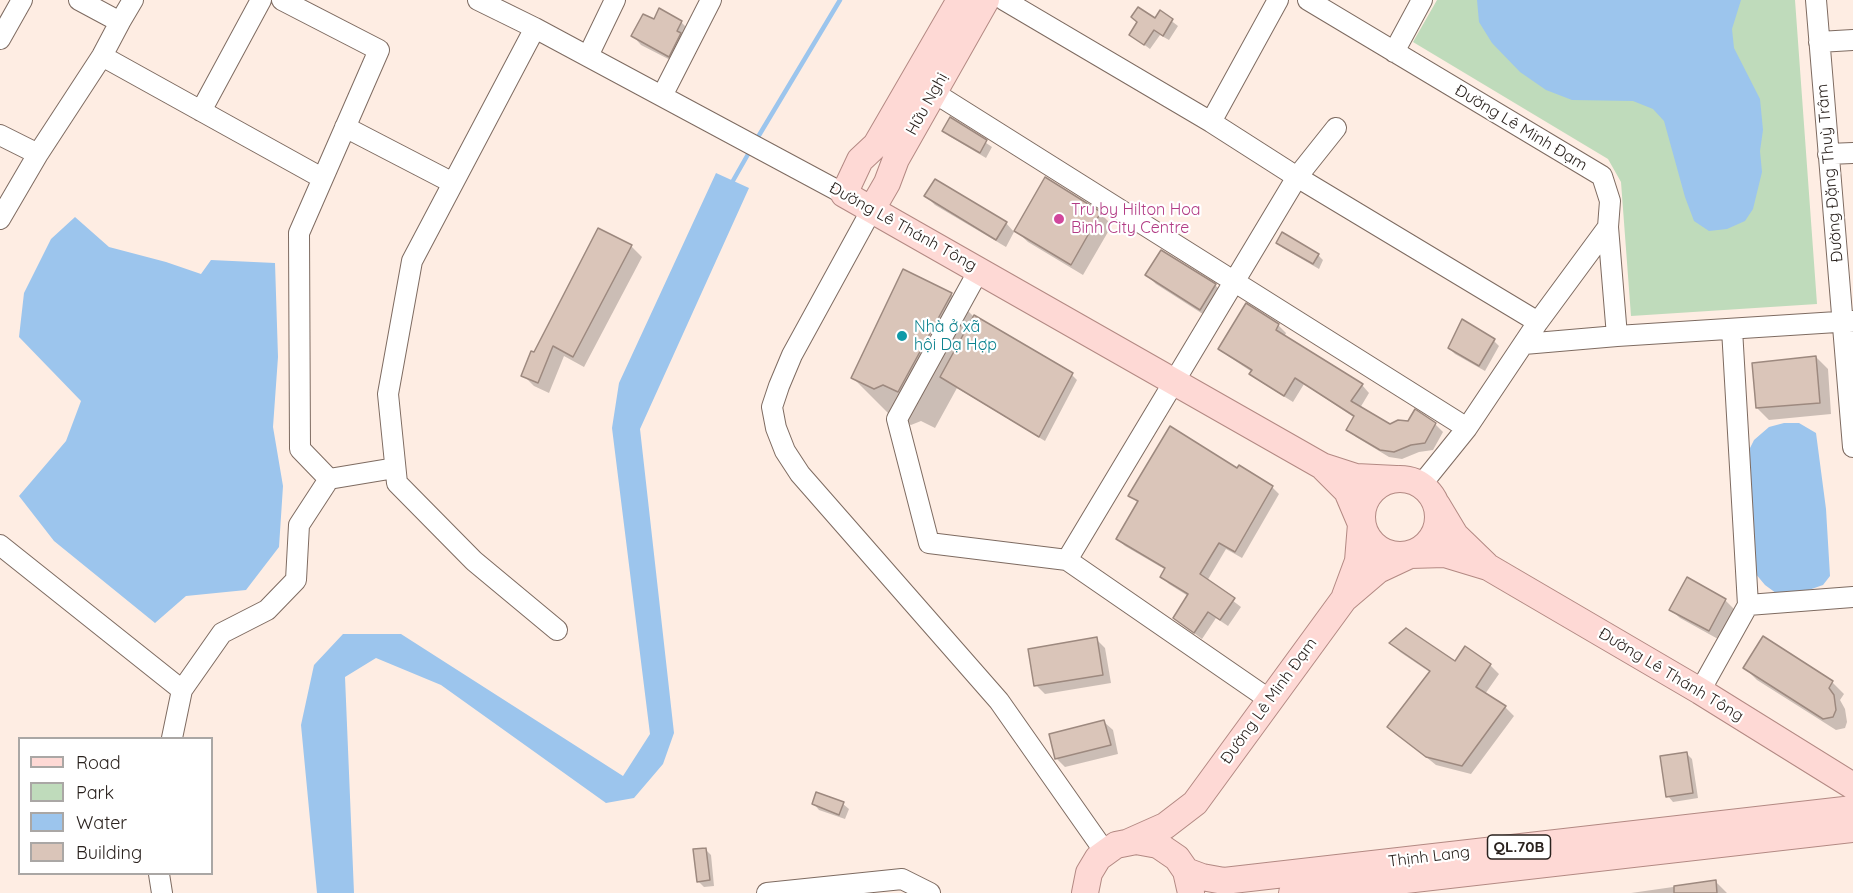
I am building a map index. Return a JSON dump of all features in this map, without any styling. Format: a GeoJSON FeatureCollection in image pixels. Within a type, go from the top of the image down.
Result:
{"type":"FeatureCollection","features":[{"type":"Feature","properties":{"kind":"main road","name":"Hữu Nghị"},"geometry":{"type":"LineString","coordinates":[[834,188],[876,146],[960,0]]}},
{"type":"Feature","properties":{"kind":"main road","name":"Hữu Nghị"},"geometry":{"type":"LineString","coordinates":[[872,209],[887,183],[896,159],[986,0]]}},
{"type":"Feature","properties":{"kind":"main road","name":"Đường Lê Thánh Tông"},"geometry":{"type":"LineString","coordinates":[[834,188],[1322,465],[1356,477],[1396,479]]}},
{"type":"Feature","properties":{"kind":"main road","name":"Đường Lê Thánh Tông"},"geometry":{"type":"LineString","coordinates":[[1322,465],[1347,491],[1361,524]]}},
{"type":"Feature","properties":{"kind":"main road"},"geometry":{"type":"LineString","coordinates":[[1396,479],[1409,480],[1421,485],[1436,505],[1438,517],[1433,535],[1421,550],[1378,570],[1344,599],[1358,561],[1361,512],[1369,494],[1384,482],[1396,479]]}},
{"type":"Feature","properties":{"kind":"main road","name":"Đường Lê Thánh Tông"},"geometry":{"type":"LineString","coordinates":[[1436,505],[1455,535],[1488,567]]}},
{"type":"Feature","properties":{"kind":"main road"},"geometry":{"type":"LineString","coordinates":[[1361,524],[1366,537],[1374,547],[1385,554],[1410,555]]}},
{"type":"Feature","properties":{"kind":"main road","name":"Đường Lê Thánh Tông"},"geometry":{"type":"LineString","coordinates":[[1410,555],[1445,554],[1488,567],[1700,691],[1853,786]]}},
{"type":"Feature","properties":{"kind":"main road","name":"Đường Lê Minh Đạm"},"geometry":{"type":"LineString","coordinates":[[1186,876],[1187,823],[1195,803],[1344,599]]}},
{"type":"Feature","properties":{"kind":"main road","name":"Đường Lê Minh Đạm"},"geometry":{"type":"LineString","coordinates":[[1105,852],[1116,845],[1129,842],[1165,826],[1195,803]]}},
{"type":"Feature","properties":{"kind":"main road","name":"Thịnh Lang"},"geometry":{"type":"LineString","coordinates":[[1186,876],[1224,881],[1853,809]]}},
{"type":"Feature","properties":{"kind":"main road","name":"Thịnh Lang"},"geometry":{"type":"LineString","coordinates":[[1292,893],[1384,888],[1853,828]]}},
{"type":"Feature","properties":{"kind":"main road"},"geometry":{"type":"LineString","coordinates":[[1129,842],[1144,841],[1158,845],[1171,853],[1186,876]]}},
{"type":"Feature","properties":{"kind":"main road"},"geometry":{"type":"LineString","coordinates":[[1085,893],[1089,873],[1105,852]]}},
{"type":"Feature","properties":{"kind":"street"},"geometry":{"type":"LineString","coordinates":[[2,28],[22,0]]}},
{"type":"Feature","properties":{"kind":"street"},"geometry":{"type":"LineString","coordinates":[[79,0],[120,21]]}},
{"type":"Feature","properties":{"kind":"street"},"geometry":{"type":"LineString","coordinates":[[0,219],[38,154],[102,56],[133,0]]}},
{"type":"Feature","properties":{"kind":"street"},"geometry":{"type":"LineString","coordinates":[[201,111],[261,0]]}},
{"type":"Feature","properties":{"kind":"street"},"geometry":{"type":"LineString","coordinates":[[282,0],[379,50],[299,233],[300,449],[329,479]]}},
{"type":"Feature","properties":{"kind":"street"},"geometry":{"type":"LineString","coordinates":[[588,56],[615,0]]}},
{"type":"Feature","properties":{"kind":"street"},"geometry":{"type":"LineString","coordinates":[[662,96],[711,0]]}},
{"type":"Feature","properties":{"kind":"street"},"geometry":{"type":"LineString","coordinates":[[1004,0],[1211,122],[1297,177],[1538,322]]}},
{"type":"Feature","properties":{"kind":"street"},"geometry":{"type":"LineString","coordinates":[[1211,122],[1278,0]]}},
{"type":"Feature","properties":{"kind":"street","name":"Đường Lê Minh Đạm"},"geometry":{"type":"LineString","coordinates":[[1308,0],[1602,177],[1611,201],[1608,227],[1617,336]]}},
{"type":"Feature","properties":{"kind":"street"},"geometry":{"type":"LineString","coordinates":[[1394,52],[1422,0]]}},
{"type":"Feature","properties":{"kind":"street","name":"Đường Đặng Thuỳ Trâm"},"geometry":{"type":"LineString","coordinates":[[1816,0],[1828,154],[1847,322],[1853,447]]}},
{"type":"Feature","properties":{"kind":"street","name":"Đường Lê Thánh Tông"},"geometry":{"type":"LineString","coordinates":[[483,1],[834,188]]}},
{"type":"Feature","properties":{"kind":"street"},"geometry":{"type":"LineString","coordinates":[[535,28],[412,261],[388,394],[397,483],[474,561],[557,630]]}},
{"type":"Feature","properties":{"kind":"street"},"geometry":{"type":"LineString","coordinates":[[1819,42],[1853,40]]}},
{"type":"Feature","properties":{"kind":"street"},"geometry":{"type":"LineString","coordinates":[[102,56],[322,178]]}},
{"type":"Feature","properties":{"kind":"street"},"geometry":{"type":"LineString","coordinates":[[933,92],[1467,428]]}},
{"type":"Feature","properties":{"kind":"street"},"geometry":{"type":"LineString","coordinates":[[345,127],[453,183]]}},
{"type":"Feature","properties":{"kind":"street"},"geometry":{"type":"LineString","coordinates":[[1067,560],[1297,177],[1336,128]]}},
{"type":"Feature","properties":{"kind":"street"},"geometry":{"type":"LineString","coordinates":[[0,135],[38,154]]}},
{"type":"Feature","properties":{"kind":"street"},"geometry":{"type":"LineString","coordinates":[[1828,154],[1853,153]]}},
{"type":"Feature","properties":{"kind":"street"},"geometry":{"type":"LineString","coordinates":[[872,209],[792,355],[772,407],[776,428],[785,451],[812,489],[999,701],[1105,852]]}},
{"type":"Feature","properties":{"kind":"street"},"geometry":{"type":"LineString","coordinates":[[1421,485],[1467,428],[1538,322],[1608,227]]}},
{"type":"Feature","properties":{"kind":"street"},"geometry":{"type":"LineString","coordinates":[[979,270],[897,419],[929,543],[1067,560],[1270,700]]}},
{"type":"Feature","properties":{"kind":"street"},"geometry":{"type":"LineString","coordinates":[[1524,344],[1847,322]]}},
{"type":"Feature","properties":{"kind":"street"},"geometry":{"type":"LineString","coordinates":[[1700,691],[1748,605],[1732,329]]}},
{"type":"Feature","properties":{"kind":"street"},"geometry":{"type":"LineString","coordinates":[[172,737],[182,690],[222,633],[267,610],[296,580],[299,525],[329,479],[395,468]]}},
{"type":"Feature","properties":{"kind":"street"},"geometry":{"type":"LineString","coordinates":[[0,545],[182,690]]}},
{"type":"Feature","properties":{"kind":"street"},"geometry":{"type":"LineString","coordinates":[[1748,605],[1853,597]]}},
{"type":"Feature","properties":{"kind":"street"},"geometry":{"type":"LineString","coordinates":[[159,875],[162,893]]}},
{"type":"Feature","properties":{"kind":"street"},"geometry":{"type":"LineString","coordinates":[[767,893],[902,879],[930,893]]}},
{"type":"Feature","properties":{"kind":"green space"},"geometry":{"type":"Polygon","coordinates":[[[1437,0],[1795,0],[1817,304],[1631,316],[1621,182],[1608,159],[1413,42],[1437,0]]]}},
{"type":"Feature","properties":{"kind":"water"},"geometry":{"type":"Polygon","coordinates":[[[1477,0],[1741,0],[1732,29],[1734,48],[1760,99],[1763,130],[1760,151],[1762,172],[1753,209],[1745,221],[1727,229],[1709,231],[1694,221],[1664,121],[1653,109],[1633,101],[1572,100],[1546,90],[1520,72],[1492,43],[1479,22],[1477,0]]]}},
{"type":"Feature","properties":{"kind":"water"},"geometry":{"type":"Polygon","coordinates":[[[716,173],[749,188],[640,429],[674,733],[663,764],[634,798],[606,803],[441,685],[376,658],[345,677],[354,893],[317,893],[301,725],[314,665],[343,634],[401,634],[623,776],[650,734],[612,428],[619,383],[716,173]]]}},
{"type":"Feature","properties":{"kind":"water"},"geometry":{"type":"Polygon","coordinates":[[[75,217],[109,247],[201,274],[211,260],[275,263],[278,357],[273,427],[283,486],[279,547],[246,590],[186,596],[155,623],[54,541],[19,496],[66,441],[81,401],[19,337],[24,293],[51,239],[75,217]]]}},
{"type":"Feature","properties":{"kind":"water"},"geometry":{"type":"Polygon","coordinates":[[[1784,423],[1799,423],[1816,433],[1826,509],[1830,576],[1823,585],[1803,592],[1780,596],[1765,585],[1755,573],[1748,452],[1754,440],[1769,427],[1784,423]]]}},
{"type":"Feature","properties":{"kind":"building"},"geometry":{"type":"Polygon","coordinates":[[[1138,7],[1155,18],[1160,10],[1173,19],[1163,36],[1154,30],[1144,45],[1129,35],[1137,22],[1131,17],[1138,7]]]}},
{"type":"Feature","properties":{"kind":"building"},"geometry":{"type":"Polygon","coordinates":[[[659,8],[682,21],[677,31],[681,33],[669,57],[631,36],[643,14],[654,19],[659,8]]]}},
{"type":"Feature","properties":{"kind":"building"},"geometry":{"type":"Polygon","coordinates":[[[950,117],[987,140],[980,153],[942,131],[950,117]]]}},
{"type":"Feature","properties":{"kind":"building","name":"Tru by Hilton Hoa Binh City Centre"},"geometry":{"type":"Polygon","coordinates":[[[1045,177],[1101,212],[1071,265],[1014,231],[1045,177]]]}},
{"type":"Feature","properties":{"kind":"building"},"geometry":{"type":"Polygon","coordinates":[[[935,179],[1007,222],[996,240],[924,196],[935,179]]]}},
{"type":"Feature","properties":{"kind":"building"},"geometry":{"type":"Polygon","coordinates":[[[598,228],[632,245],[573,357],[553,346],[538,383],[521,376],[531,351],[534,352],[598,228]]]}},
{"type":"Feature","properties":{"kind":"building"},"geometry":{"type":"Polygon","coordinates":[[[1282,232],[1319,254],[1313,264],[1276,243],[1282,232]]]}},
{"type":"Feature","properties":{"kind":"building"},"geometry":{"type":"Polygon","coordinates":[[[1161,250],[1216,284],[1200,310],[1145,275],[1161,250]]]}},
{"type":"Feature","properties":{"kind":"building","name":"Nhà ở xã hội Dạ Hợp"},"geometry":{"type":"Polygon","coordinates":[[[903,269],[952,293],[898,392],[883,385],[874,389],[851,378],[903,269]]]}},
{"type":"Feature","properties":{"kind":"building"},"geometry":{"type":"Polygon","coordinates":[[[1246,303],[1279,324],[1276,330],[1363,384],[1351,401],[1390,424],[1398,420],[1408,421],[1415,409],[1436,423],[1425,443],[1411,445],[1394,452],[1380,450],[1346,430],[1354,416],[1295,378],[1284,396],[1249,374],[1252,370],[1218,349],[1246,303]]]}},
{"type":"Feature","properties":{"kind":"building"},"geometry":{"type":"Polygon","coordinates":[[[974,315],[1073,373],[1039,437],[940,377],[974,315]]]}},
{"type":"Feature","properties":{"kind":"building"},"geometry":{"type":"Polygon","coordinates":[[[1462,319],[1495,339],[1479,366],[1448,348],[1462,319]]]}},
{"type":"Feature","properties":{"kind":"building"},"geometry":{"type":"Polygon","coordinates":[[[1816,356],[1820,403],[1756,408],[1752,363],[1816,356]]]}},
{"type":"Feature","properties":{"kind":"building"},"geometry":{"type":"Polygon","coordinates":[[[1170,426],[1237,468],[1239,465],[1273,486],[1235,552],[1219,543],[1200,574],[1235,598],[1220,620],[1208,612],[1194,633],[1173,618],[1188,594],[1160,577],[1165,568],[1116,539],[1138,501],[1128,496],[1170,426]]]}},
{"type":"Feature","properties":{"kind":"building"},"geometry":{"type":"Polygon","coordinates":[[[1687,577],[1726,599],[1709,631],[1669,610],[1687,577]]]}},
{"type":"Feature","properties":{"kind":"building"},"geometry":{"type":"Polygon","coordinates":[[[1406,628],[1455,661],[1465,646],[1491,664],[1476,687],[1506,706],[1462,766],[1426,757],[1387,727],[1430,671],[1389,643],[1406,628]]]}},
{"type":"Feature","properties":{"kind":"building"},"geometry":{"type":"Polygon","coordinates":[[[1763,636],[1833,681],[1829,688],[1834,695],[1836,710],[1833,717],[1823,719],[1743,668],[1763,636]]]}},
{"type":"Feature","properties":{"kind":"building"},"geometry":{"type":"Polygon","coordinates":[[[1097,637],[1103,675],[1034,686],[1028,649],[1097,637]]]}},
{"type":"Feature","properties":{"kind":"building"},"geometry":{"type":"Polygon","coordinates":[[[1104,720],[1111,745],[1055,759],[1049,734],[1104,720]]]}},
{"type":"Feature","properties":{"kind":"building"},"geometry":{"type":"Polygon","coordinates":[[[1687,752],[1693,793],[1666,797],[1660,756],[1687,752]]]}},
{"type":"Feature","properties":{"kind":"building"},"geometry":{"type":"Polygon","coordinates":[[[816,792],[844,802],[839,815],[812,804],[816,792]]]}},
{"type":"Feature","properties":{"kind":"building"},"geometry":{"type":"Polygon","coordinates":[[[706,848],[710,880],[697,882],[693,849],[706,848]]]}},
{"type":"Feature","properties":{"kind":"building"},"geometry":{"type":"Polygon","coordinates":[[[1716,880],[1717,893],[1674,893],[1674,886],[1716,880]]]}},
{"type":"Feature","properties":{"kind":"waterway"},"geometry":{"type":"LineString","coordinates":[[755,142],[840,0]]}},
{"type":"Feature","properties":{"kind":"waterway"},"geometry":{"type":"LineString","coordinates":[[730,186],[751,149]]}},
{"type":"Feature","properties":{"kind":"place","name":"Tru by Hilton Hoa Binh City Centre"},"geometry":{"type":"Point","coordinates":[1059,219]}},
{"type":"Feature","properties":{"kind":"place","name":"Nhà ở xã hội Dạ Hợp"},"geometry":{"type":"Point","coordinates":[902,336]}}]}
